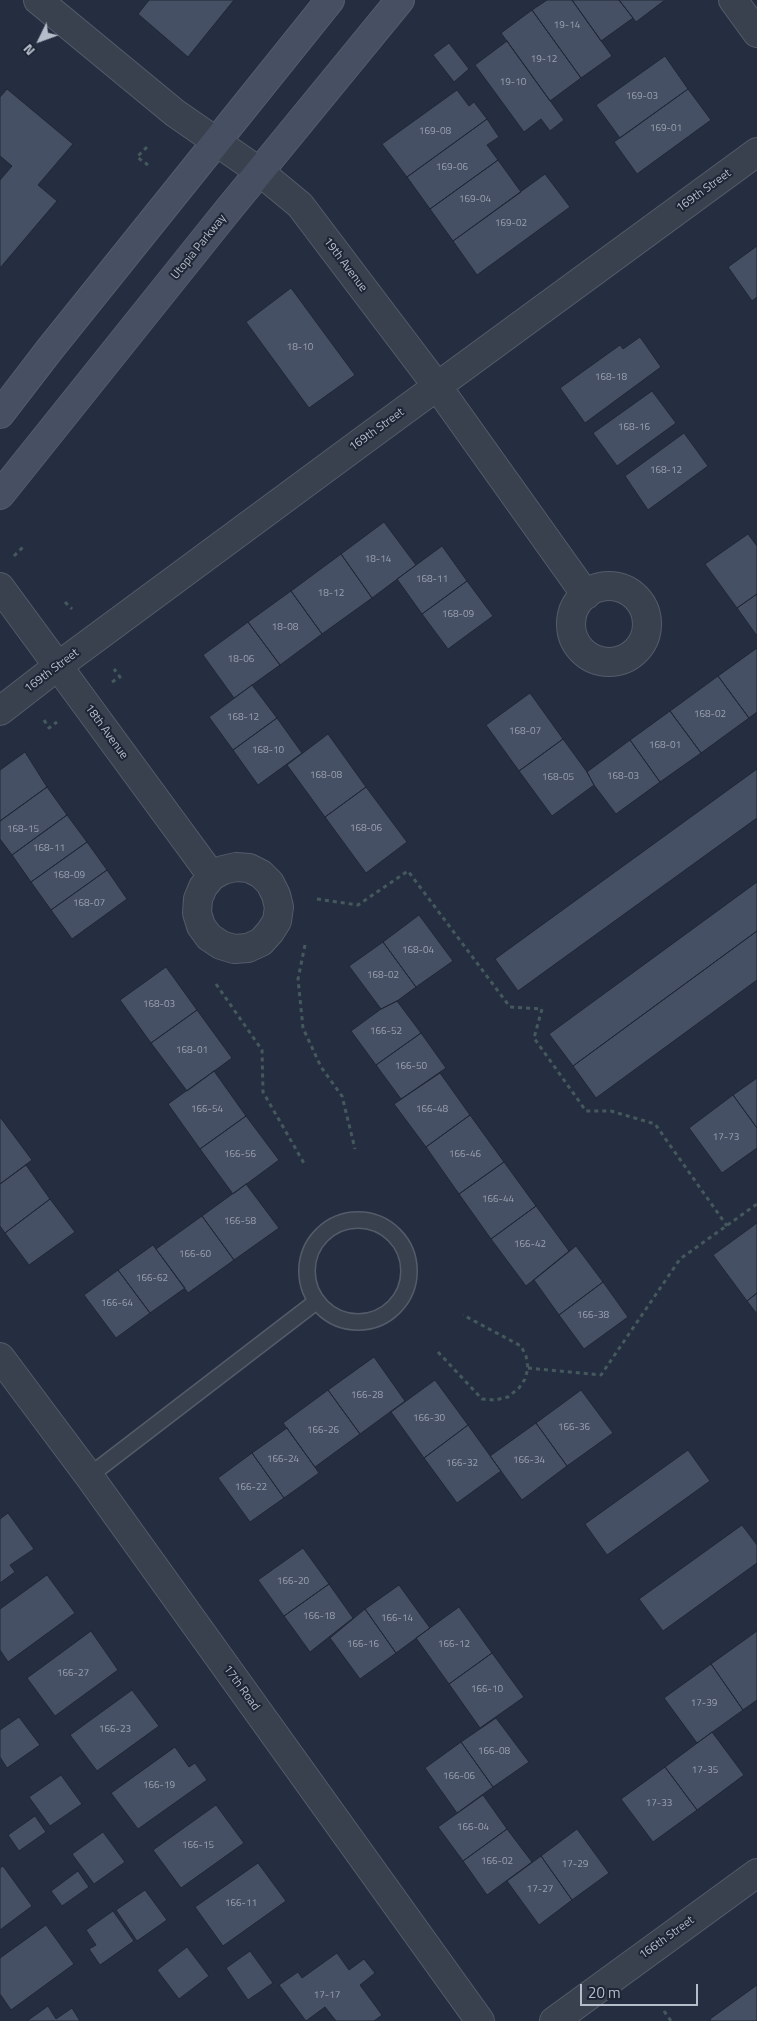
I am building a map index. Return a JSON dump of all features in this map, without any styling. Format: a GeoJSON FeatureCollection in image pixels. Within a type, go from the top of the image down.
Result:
{"type":"FeatureCollection","features":[{"type":"Feature","properties":{"kind":"main road"},"geometry":{"type":"LineString","coordinates":[[0,414],[330,0]]}},
{"type":"Feature","properties":{"kind":"main road","name":"Utopia Parkway"},"geometry":{"type":"LineString","coordinates":[[0,495],[400,0]]}},
{"type":"Feature","properties":{"kind":"street","name":"19th Avenue"},"geometry":{"type":"LineString","coordinates":[[38,0],[175,113],[260,172],[300,205],[437,386],[586,595]]}},
{"type":"Feature","properties":{"kind":"street"},"geometry":{"type":"LineString","coordinates":[[733,0],[757,34]]}},
{"type":"Feature","properties":{"kind":"street","name":"169th Street"},"geometry":{"type":"LineString","coordinates":[[0,711],[437,386],[757,152]]}},
{"type":"Feature","properties":{"kind":"street","name":"18th Avenue"},"geometry":{"type":"LineString","coordinates":[[0,588],[212,876]]}},
{"type":"Feature","properties":{"kind":"street","name":"17th Road"},"geometry":{"type":"LineString","coordinates":[[0,1357],[89,1476],[480,2021]]}},
{"type":"Feature","properties":{"kind":"street","name":"166th Street"},"geometry":{"type":"LineString","coordinates":[[554,2021],[757,1874]]}},
{"type":"Feature","properties":{"kind":"lane"},"geometry":{"type":"LineString","coordinates":[[365,1220],[381,1226],[395,1236],[404,1249],[409,1265],[408,1282],[402,1298],[391,1311],[377,1319],[360,1322],[343,1321],[328,1313],[317,1301],[309,1286],[307,1269],[311,1252],[319,1238],[332,1227],[348,1221],[365,1220]]}},
{"type":"Feature","properties":{"kind":"lane"},"geometry":{"type":"LineString","coordinates":[[89,1476],[317,1301]]}},
{"type":"Feature","properties":{"kind":"path"},"geometry":{"type":"LineString","coordinates":[[147,147],[138,157],[148,165]]}},
{"type":"Feature","properties":{"kind":"path"},"geometry":{"type":"LineString","coordinates":[[14,556],[23,547]]}},
{"type":"Feature","properties":{"kind":"path"},"geometry":{"type":"LineString","coordinates":[[65,602],[72,609]]}},
{"type":"Feature","properties":{"kind":"path"},"geometry":{"type":"LineString","coordinates":[[114,669],[120,677]]}},
{"type":"Feature","properties":{"kind":"path"},"geometry":{"type":"LineString","coordinates":[[44,719],[50,728]]}},
{"type":"Feature","properties":{"kind":"path"},"geometry":{"type":"LineString","coordinates":[[317,899],[358,905],[408,871],[510,1007],[542,1009],[534,1038],[586,1111],[611,1111],[654,1124],[727,1226]]}},
{"type":"Feature","properties":{"kind":"path"},"geometry":{"type":"LineString","coordinates":[[305,945],[298,979],[303,1028],[321,1067],[342,1096],[355,1149]]}},
{"type":"Feature","properties":{"kind":"path"},"geometry":{"type":"LineString","coordinates":[[216,984],[262,1050],[263,1092],[305,1165]]}},
{"type":"Feature","properties":{"kind":"path"},"geometry":{"type":"LineString","coordinates":[[528,1368],[601,1375],[680,1259],[757,1204]]}},
{"type":"Feature","properties":{"kind":"path"},"geometry":{"type":"LineString","coordinates":[[438,1352],[482,1398],[496,1400],[508,1397],[519,1388],[525,1379],[528,1368],[526,1356],[521,1346],[463,1315]]}},
{"type":"Feature","properties":{"kind":"path"},"geometry":{"type":"LineString","coordinates":[[664,2011],[671,2021]]}},
{"type":"Feature","properties":{"kind":"building"},"geometry":{"type":"Polygon","coordinates":[[[149,0],[234,0],[188,57],[138,14],[149,0]]]}},
{"type":"Feature","properties":{"kind":"building"},"geometry":{"type":"Polygon","coordinates":[[[547,0],[572,0],[612,56],[581,78],[532,10],[547,0]]]}},
{"type":"Feature","properties":{"kind":"building"},"geometry":{"type":"Polygon","coordinates":[[[572,0],[619,0],[633,18],[601,41],[572,0]]]}},
{"type":"Feature","properties":{"kind":"building"},"geometry":{"type":"Polygon","coordinates":[[[619,0],[665,0],[636,22],[619,0]]]}},
{"type":"Feature","properties":{"kind":"building"},"geometry":{"type":"Polygon","coordinates":[[[532,10],[581,78],[550,101],[501,33],[532,10]]]}},
{"type":"Feature","properties":{"kind":"building"},"geometry":{"type":"Polygon","coordinates":[[[507,41],[564,120],[550,131],[541,119],[524,132],[475,65],[507,41]]]}},
{"type":"Feature","properties":{"kind":"building"},"geometry":{"type":"Polygon","coordinates":[[[449,43],[469,69],[454,82],[433,55],[449,43]]]}},
{"type":"Feature","properties":{"kind":"building"},"geometry":{"type":"Polygon","coordinates":[[[665,56],[688,89],[620,138],[596,105],[665,56]]]}},
{"type":"Feature","properties":{"kind":"building"},"geometry":{"type":"Polygon","coordinates":[[[7,89],[73,144],[38,185],[57,201],[0,268],[0,180],[12,166],[0,156],[0,97],[7,89]]]}},
{"type":"Feature","properties":{"kind":"building"},"geometry":{"type":"Polygon","coordinates":[[[688,89],[711,120],[637,174],[614,142],[688,89]]]}},
{"type":"Feature","properties":{"kind":"building"},"geometry":{"type":"Polygon","coordinates":[[[457,90],[469,106],[474,102],[487,119],[407,177],[382,144],[457,90]]]}},
{"type":"Feature","properties":{"kind":"building"},"geometry":{"type":"Polygon","coordinates":[[[487,119],[499,137],[487,145],[498,160],[430,209],[407,177],[487,119]]]}},
{"type":"Feature","properties":{"kind":"building"},"geometry":{"type":"Polygon","coordinates":[[[498,160],[521,192],[453,241],[430,209],[498,160]]]}},
{"type":"Feature","properties":{"kind":"building"},"geometry":{"type":"Polygon","coordinates":[[[545,174],[570,207],[477,275],[453,241],[545,174]]]}},
{"type":"Feature","properties":{"kind":"building"},"geometry":{"type":"Polygon","coordinates":[[[757,246],[757,297],[752,301],[728,267],[757,246]]]}},
{"type":"Feature","properties":{"kind":"building"},"geometry":{"type":"Polygon","coordinates":[[[291,288],[355,375],[309,408],[246,322],[291,288]]]}},
{"type":"Feature","properties":{"kind":"building"},"geometry":{"type":"Polygon","coordinates":[[[640,337],[661,367],[585,423],[560,388],[620,345],[623,349],[640,337]]]}},
{"type":"Feature","properties":{"kind":"building"},"geometry":{"type":"Polygon","coordinates":[[[652,391],[676,423],[617,466],[593,433],[652,391]]]}},
{"type":"Feature","properties":{"kind":"building"},"geometry":{"type":"Polygon","coordinates":[[[684,433],[708,466],[648,510],[625,476],[684,433]]]}},
{"type":"Feature","properties":{"kind":"building"},"geometry":{"type":"Polygon","coordinates":[[[384,522],[416,565],[372,598],[341,554],[384,522]]]}},
{"type":"Feature","properties":{"kind":"building"},"geometry":{"type":"Polygon","coordinates":[[[748,534],[757,546],[757,594],[737,608],[705,564],[748,534]]]}},
{"type":"Feature","properties":{"kind":"building"},"geometry":{"type":"Polygon","coordinates":[[[442,546],[467,581],[422,614],[397,579],[442,546]]]}},
{"type":"Feature","properties":{"kind":"building"},"geometry":{"type":"Polygon","coordinates":[[[341,554],[372,598],[322,634],[291,591],[341,554]]]}},
{"type":"Feature","properties":{"kind":"building"},"geometry":{"type":"Polygon","coordinates":[[[467,581],[493,616],[448,649],[422,614],[467,581]]]}},
{"type":"Feature","properties":{"kind":"building"},"geometry":{"type":"Polygon","coordinates":[[[291,591],[322,634],[280,665],[248,622],[291,591]]]}},
{"type":"Feature","properties":{"kind":"building"},"geometry":{"type":"Polygon","coordinates":[[[757,594],[757,636],[737,608],[757,594]]]}},
{"type":"Feature","properties":{"kind":"building"},"geometry":{"type":"Polygon","coordinates":[[[248,622],[280,665],[234,698],[203,655],[248,622]]]}},
{"type":"Feature","properties":{"kind":"building"},"geometry":{"type":"Polygon","coordinates":[[[757,648],[757,712],[749,718],[718,676],[757,648]]]}},
{"type":"Feature","properties":{"kind":"building"},"geometry":{"type":"Polygon","coordinates":[[[718,676],[749,718],[701,753],[670,711],[718,676]]]}},
{"type":"Feature","properties":{"kind":"building"},"geometry":{"type":"Polygon","coordinates":[[[252,685],[277,718],[233,750],[209,717],[252,685]]]}},
{"type":"Feature","properties":{"kind":"building"},"geometry":{"type":"Polygon","coordinates":[[[530,693],[563,739],[519,771],[486,725],[530,693]]]}},
{"type":"Feature","properties":{"kind":"building"},"geometry":{"type":"Polygon","coordinates":[[[670,711],[701,753],[660,782],[630,740],[670,711]]]}},
{"type":"Feature","properties":{"kind":"building"},"geometry":{"type":"Polygon","coordinates":[[[277,718],[302,753],[258,785],[233,750],[277,718]]]}},
{"type":"Feature","properties":{"kind":"building"},"geometry":{"type":"Polygon","coordinates":[[[328,734],[366,787],[325,817],[287,765],[328,734]]]}},
{"type":"Feature","properties":{"kind":"building"},"geometry":{"type":"Polygon","coordinates":[[[563,739],[594,785],[552,816],[519,771],[563,739]]]}},
{"type":"Feature","properties":{"kind":"building"},"geometry":{"type":"Polygon","coordinates":[[[630,740],[660,782],[616,814],[594,785],[587,772],[630,740]]]}},
{"type":"Feature","properties":{"kind":"building"},"geometry":{"type":"Polygon","coordinates":[[[25,752],[47,787],[0,821],[0,770],[25,752]]]}},
{"type":"Feature","properties":{"kind":"building"},"geometry":{"type":"Polygon","coordinates":[[[757,769],[757,818],[518,991],[495,959],[757,769]]]}},
{"type":"Feature","properties":{"kind":"building"},"geometry":{"type":"Polygon","coordinates":[[[47,787],[67,815],[12,855],[0,839],[0,821],[47,787]]]}},
{"type":"Feature","properties":{"kind":"building"},"geometry":{"type":"Polygon","coordinates":[[[366,787],[407,842],[366,873],[325,817],[366,787]]]}},
{"type":"Feature","properties":{"kind":"building"},"geometry":{"type":"Polygon","coordinates":[[[67,815],[87,842],[31,882],[12,855],[67,815]]]}},
{"type":"Feature","properties":{"kind":"building"},"geometry":{"type":"Polygon","coordinates":[[[87,842],[107,870],[51,910],[31,882],[87,842]]]}},
{"type":"Feature","properties":{"kind":"building"},"geometry":{"type":"Polygon","coordinates":[[[107,870],[127,899],[72,939],[51,910],[107,870]]]}},
{"type":"Feature","properties":{"kind":"building"},"geometry":{"type":"Polygon","coordinates":[[[757,882],[757,931],[573,1066],[549,1034],[757,882]]]}},
{"type":"Feature","properties":{"kind":"building"},"geometry":{"type":"Polygon","coordinates":[[[419,915],[453,961],[416,987],[383,942],[419,915]]]}},
{"type":"Feature","properties":{"kind":"building"},"geometry":{"type":"Polygon","coordinates":[[[757,931],[757,980],[596,1098],[573,1066],[757,931]]]}},
{"type":"Feature","properties":{"kind":"building"},"geometry":{"type":"Polygon","coordinates":[[[383,942],[416,987],[397,1001],[381,1009],[349,966],[383,942]]]}},
{"type":"Feature","properties":{"kind":"building"},"geometry":{"type":"Polygon","coordinates":[[[166,967],[197,1010],[151,1043],[120,1000],[166,967]]]}},
{"type":"Feature","properties":{"kind":"building"},"geometry":{"type":"Polygon","coordinates":[[[397,1001],[421,1033],[376,1065],[351,1031],[381,1009],[397,1001]]]}},
{"type":"Feature","properties":{"kind":"building"},"geometry":{"type":"Polygon","coordinates":[[[197,1010],[232,1058],[187,1091],[151,1043],[197,1010]]]}},
{"type":"Feature","properties":{"kind":"building"},"geometry":{"type":"Polygon","coordinates":[[[421,1033],[446,1068],[401,1099],[376,1065],[421,1033]]]}},
{"type":"Feature","properties":{"kind":"building"},"geometry":{"type":"Polygon","coordinates":[[[214,1071],[246,1116],[200,1149],[168,1104],[214,1071]]]}},
{"type":"Feature","properties":{"kind":"building"},"geometry":{"type":"Polygon","coordinates":[[[440,1073],[470,1115],[426,1147],[394,1104],[440,1073]]]}},
{"type":"Feature","properties":{"kind":"building"},"geometry":{"type":"Polygon","coordinates":[[[757,1078],[757,1128],[733,1095],[757,1078]]]}},
{"type":"Feature","properties":{"kind":"building"},"geometry":{"type":"Polygon","coordinates":[[[733,1095],[757,1128],[757,1148],[722,1173],[689,1128],[733,1095]]]}},
{"type":"Feature","properties":{"kind":"building"},"geometry":{"type":"Polygon","coordinates":[[[470,1115],[504,1162],[459,1194],[426,1147],[470,1115]]]}},
{"type":"Feature","properties":{"kind":"building"},"geometry":{"type":"Polygon","coordinates":[[[246,1116],[279,1160],[233,1194],[200,1149],[246,1116]]]}},
{"type":"Feature","properties":{"kind":"building"},"geometry":{"type":"Polygon","coordinates":[[[0,1117],[32,1160],[0,1184],[0,1117]]]}},
{"type":"Feature","properties":{"kind":"building"},"geometry":{"type":"Polygon","coordinates":[[[504,1162],[536,1206],[491,1239],[459,1194],[504,1162]]]}},
{"type":"Feature","properties":{"kind":"building"},"geometry":{"type":"Polygon","coordinates":[[[26,1165],[50,1199],[5,1233],[0,1226],[0,1184],[26,1165]]]}},
{"type":"Feature","properties":{"kind":"building"},"geometry":{"type":"Polygon","coordinates":[[[246,1184],[279,1228],[234,1260],[202,1216],[246,1184]]]}},
{"type":"Feature","properties":{"kind":"building"},"geometry":{"type":"Polygon","coordinates":[[[50,1199],[75,1232],[29,1265],[5,1233],[50,1199]]]}},
{"type":"Feature","properties":{"kind":"building"},"geometry":{"type":"Polygon","coordinates":[[[536,1206],[569,1251],[526,1286],[491,1239],[536,1206]]]}},
{"type":"Feature","properties":{"kind":"building"},"geometry":{"type":"Polygon","coordinates":[[[202,1216],[234,1260],[188,1293],[156,1249],[202,1216]]]}},
{"type":"Feature","properties":{"kind":"building"},"geometry":{"type":"Polygon","coordinates":[[[757,1223],[757,1293],[747,1301],[713,1255],[757,1223]]]}},
{"type":"Feature","properties":{"kind":"building"},"geometry":{"type":"Polygon","coordinates":[[[153,1245],[185,1288],[150,1313],[118,1270],[153,1245]]]}},
{"type":"Feature","properties":{"kind":"building"},"geometry":{"type":"Polygon","coordinates":[[[576,1246],[603,1282],[559,1315],[534,1280],[576,1246]]]}},
{"type":"Feature","properties":{"kind":"building"},"geometry":{"type":"Polygon","coordinates":[[[118,1270],[150,1313],[116,1338],[84,1295],[118,1270]]]}},
{"type":"Feature","properties":{"kind":"building"},"geometry":{"type":"Polygon","coordinates":[[[603,1282],[628,1317],[584,1349],[559,1315],[603,1282]]]}},
{"type":"Feature","properties":{"kind":"building"},"geometry":{"type":"Polygon","coordinates":[[[757,1293],[757,1314],[747,1301],[757,1293]]]}},
{"type":"Feature","properties":{"kind":"building"},"geometry":{"type":"Polygon","coordinates":[[[374,1357],[405,1401],[360,1434],[328,1390],[374,1357]]]}},
{"type":"Feature","properties":{"kind":"building"},"geometry":{"type":"Polygon","coordinates":[[[435,1380],[468,1425],[424,1458],[391,1412],[435,1380]]]}},
{"type":"Feature","properties":{"kind":"building"},"geometry":{"type":"Polygon","coordinates":[[[328,1390],[360,1434],[315,1467],[283,1423],[328,1390]]]}},
{"type":"Feature","properties":{"kind":"building"},"geometry":{"type":"Polygon","coordinates":[[[581,1390],[613,1433],[567,1466],[536,1423],[581,1390]]]}},
{"type":"Feature","properties":{"kind":"building"},"geometry":{"type":"Polygon","coordinates":[[[536,1423],[567,1466],[522,1500],[490,1456],[536,1423]]]}},
{"type":"Feature","properties":{"kind":"building"},"geometry":{"type":"Polygon","coordinates":[[[468,1425],[501,1471],[457,1503],[424,1458],[468,1425]]]}},
{"type":"Feature","properties":{"kind":"building"},"geometry":{"type":"Polygon","coordinates":[[[287,1428],[319,1473],[284,1498],[252,1453],[287,1428]]]}},
{"type":"Feature","properties":{"kind":"building"},"geometry":{"type":"Polygon","coordinates":[[[688,1450],[710,1481],[607,1555],[585,1524],[688,1450]]]}},
{"type":"Feature","properties":{"kind":"building"},"geometry":{"type":"Polygon","coordinates":[[[252,1453],[284,1498],[250,1522],[218,1478],[252,1453]]]}},
{"type":"Feature","properties":{"kind":"building"},"geometry":{"type":"Polygon","coordinates":[[[8,1513],[34,1549],[10,1565],[15,1572],[0,1583],[0,1519],[8,1513]]]}},
{"type":"Feature","properties":{"kind":"building"},"geometry":{"type":"Polygon","coordinates":[[[742,1525],[757,1545],[757,1563],[663,1631],[639,1599],[742,1525]]]}},
{"type":"Feature","properties":{"kind":"building"},"geometry":{"type":"Polygon","coordinates":[[[303,1548],[329,1584],[284,1616],[258,1580],[303,1548]]]}},
{"type":"Feature","properties":{"kind":"building"},"geometry":{"type":"Polygon","coordinates":[[[47,1575],[75,1613],[8,1662],[0,1650],[0,1609],[47,1575]]]}},
{"type":"Feature","properties":{"kind":"building"},"geometry":{"type":"Polygon","coordinates":[[[329,1584],[353,1618],[310,1652],[284,1616],[329,1584]]]}},
{"type":"Feature","properties":{"kind":"building"},"geometry":{"type":"Polygon","coordinates":[[[399,1585],[430,1628],[396,1653],[365,1609],[399,1585]]]}},
{"type":"Feature","properties":{"kind":"building"},"geometry":{"type":"Polygon","coordinates":[[[459,1607],[492,1653],[449,1684],[416,1638],[459,1607]]]}},
{"type":"Feature","properties":{"kind":"building"},"geometry":{"type":"Polygon","coordinates":[[[365,1609],[396,1653],[360,1679],[330,1638],[365,1609]]]}},
{"type":"Feature","properties":{"kind":"building"},"geometry":{"type":"Polygon","coordinates":[[[91,1631],[118,1670],[55,1716],[27,1678],[91,1631]]]}},
{"type":"Feature","properties":{"kind":"building"},"geometry":{"type":"Polygon","coordinates":[[[757,1631],[757,1700],[743,1710],[711,1664],[757,1631]]]}},
{"type":"Feature","properties":{"kind":"building"},"geometry":{"type":"Polygon","coordinates":[[[492,1653],[524,1697],[480,1728],[449,1684],[492,1653]]]}},
{"type":"Feature","properties":{"kind":"building"},"geometry":{"type":"Polygon","coordinates":[[[711,1664],[743,1710],[697,1743],[664,1698],[711,1664]]]}},
{"type":"Feature","properties":{"kind":"building"},"geometry":{"type":"Polygon","coordinates":[[[132,1690],[159,1726],[97,1771],[70,1735],[132,1690]]]}},
{"type":"Feature","properties":{"kind":"building"},"geometry":{"type":"Polygon","coordinates":[[[19,1717],[40,1745],[7,1768],[0,1757],[0,1730],[19,1717]]]}},
{"type":"Feature","properties":{"kind":"building"},"geometry":{"type":"Polygon","coordinates":[[[496,1718],[529,1762],[493,1787],[461,1742],[496,1718]]]}},
{"type":"Feature","properties":{"kind":"building"},"geometry":{"type":"Polygon","coordinates":[[[712,1732],[744,1775],[697,1810],[665,1767],[712,1732]]]}},
{"type":"Feature","properties":{"kind":"building"},"geometry":{"type":"Polygon","coordinates":[[[461,1742],[493,1787],[457,1813],[425,1768],[461,1742]]]}},
{"type":"Feature","properties":{"kind":"building"},"geometry":{"type":"Polygon","coordinates":[[[175,1747],[189,1767],[195,1763],[207,1780],[138,1829],[111,1793],[175,1747]]]}},
{"type":"Feature","properties":{"kind":"building"},"geometry":{"type":"Polygon","coordinates":[[[665,1767],[697,1810],[653,1842],[621,1799],[665,1767]]]}},
{"type":"Feature","properties":{"kind":"building"},"geometry":{"type":"Polygon","coordinates":[[[61,1775],[82,1804],[50,1826],[29,1797],[61,1775]]]}},
{"type":"Feature","properties":{"kind":"building"},"geometry":{"type":"Polygon","coordinates":[[[483,1795],[507,1829],[463,1861],[438,1827],[483,1795]]]}},
{"type":"Feature","properties":{"kind":"building"},"geometry":{"type":"Polygon","coordinates":[[[216,1805],[244,1843],[181,1888],[153,1850],[216,1805]]]}},
{"type":"Feature","properties":{"kind":"building"},"geometry":{"type":"Polygon","coordinates":[[[35,1816],[46,1832],[19,1851],[8,1835],[35,1816]]]}},
{"type":"Feature","properties":{"kind":"building"},"geometry":{"type":"Polygon","coordinates":[[[507,1829],[532,1862],[487,1895],[463,1861],[507,1829]]]}},
{"type":"Feature","properties":{"kind":"building"},"geometry":{"type":"Polygon","coordinates":[[[577,1829],[609,1873],[572,1900],[541,1856],[577,1829]]]}},
{"type":"Feature","properties":{"kind":"building"},"geometry":{"type":"Polygon","coordinates":[[[103,1832],[125,1862],[94,1884],[72,1854],[103,1832]]]}},
{"type":"Feature","properties":{"kind":"building"},"geometry":{"type":"Polygon","coordinates":[[[541,1856],[572,1900],[539,1925],[507,1881],[541,1856]]]}},
{"type":"Feature","properties":{"kind":"building"},"geometry":{"type":"Polygon","coordinates":[[[258,1863],[286,1901],[223,1946],[195,1907],[258,1863]]]}},
{"type":"Feature","properties":{"kind":"building"},"geometry":{"type":"Polygon","coordinates":[[[3,1866],[32,1906],[0,1930],[0,1868],[3,1866]]]}},
{"type":"Feature","properties":{"kind":"building"},"geometry":{"type":"Polygon","coordinates":[[[78,1871],[89,1887],[62,1906],[51,1891],[78,1871]]]}},
{"type":"Feature","properties":{"kind":"building"},"geometry":{"type":"Polygon","coordinates":[[[145,1890],[167,1920],[137,1941],[116,1910],[145,1890]]]}},
{"type":"Feature","properties":{"kind":"building"},"geometry":{"type":"Polygon","coordinates":[[[113,1911],[134,1941],[100,1965],[89,1949],[96,1945],[86,1930],[113,1911]]]}},
{"type":"Feature","properties":{"kind":"building"},"geometry":{"type":"Polygon","coordinates":[[[46,1925],[74,1964],[11,2010],[0,1994],[0,1958],[46,1925]]]}},
{"type":"Feature","properties":{"kind":"building"},"geometry":{"type":"Polygon","coordinates":[[[187,1947],[209,1976],[179,1999],[157,1970],[187,1947]]]}},
{"type":"Feature","properties":{"kind":"building"},"geometry":{"type":"Polygon","coordinates":[[[250,1951],[273,1983],[248,2000],[226,1968],[250,1951]]]}},
{"type":"Feature","properties":{"kind":"building"},"geometry":{"type":"Polygon","coordinates":[[[337,1953],[349,1970],[364,1959],[375,1973],[360,1985],[382,2015],[374,2021],[336,2021],[325,2007],[306,2021],[279,1985],[298,1972],[302,1978],[337,1953]]]}},
{"type":"Feature","properties":{"kind":"building"},"geometry":{"type":"Polygon","coordinates":[[[757,1985],[757,2021],[711,2021],[710,2019],[757,1985]]]}},
{"type":"Feature","properties":{"kind":"building"},"geometry":{"type":"Polygon","coordinates":[[[48,2006],[56,2019],[72,2008],[80,2021],[27,2021],[48,2006]]]}}]}
